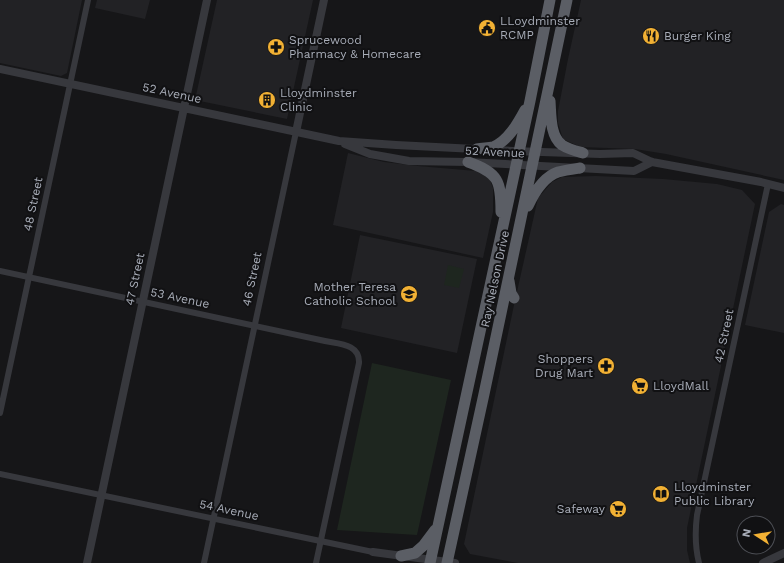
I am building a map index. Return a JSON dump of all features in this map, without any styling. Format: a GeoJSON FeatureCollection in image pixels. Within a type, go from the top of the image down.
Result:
{"type":"FeatureCollection","features":[{"type":"Feature","properties":{"kind":"highway","name":"Ray Nelson Drive"},"geometry":{"type":"LineString","coordinates":[[430,561],[502,232],[550,0]]}},
{"type":"Feature","properties":{"kind":"highway","name":"Ray Nelson Drive"},"geometry":{"type":"LineString","coordinates":[[450,563],[519,225],[567,0]]}},
{"type":"Feature","properties":{"kind":"highway"},"geometry":{"type":"LineString","coordinates":[[550,83],[551,114],[553,131],[556,138],[570,149],[583,153]]}},
{"type":"Feature","properties":{"kind":"highway"},"geometry":{"type":"LineString","coordinates":[[477,149],[493,147],[500,143],[513,130],[530,101]]}},
{"type":"Feature","properties":{"kind":"highway"},"geometry":{"type":"LineString","coordinates":[[468,162],[482,167],[492,174],[497,180],[501,194],[502,232]]}},
{"type":"Feature","properties":{"kind":"highway"},"geometry":{"type":"LineString","coordinates":[[519,225],[533,195],[544,181],[560,171],[580,168]]}},
{"type":"Feature","properties":{"kind":"highway"},"geometry":{"type":"LineString","coordinates":[[509,277],[510,293],[514,298]]}},
{"type":"Feature","properties":{"kind":"highway"},"geometry":{"type":"LineString","coordinates":[[400,556],[415,553],[424,546],[438,526]]}},
{"type":"Feature","properties":{"kind":"street","name":"48 Street"},"geometry":{"type":"LineString","coordinates":[[0,412],[88,0]]}},
{"type":"Feature","properties":{"kind":"street","name":"47 Street"},"geometry":{"type":"LineString","coordinates":[[87,563],[206,0]]}},
{"type":"Feature","properties":{"kind":"street","name":"46 Street"},"geometry":{"type":"LineString","coordinates":[[204,563],[324,0]]}},
{"type":"Feature","properties":{"kind":"street","name":"52 Avenue"},"geometry":{"type":"LineString","coordinates":[[0,69],[338,141],[519,151],[600,154],[633,153],[652,162],[784,188]]}},
{"type":"Feature","properties":{"kind":"street","name":"52 Avenue"},"geometry":{"type":"LineString","coordinates":[[338,141],[370,154],[409,161],[468,162],[634,171],[652,162]]}},
{"type":"Feature","properties":{"kind":"street","name":"42 Street"},"geometry":{"type":"LineString","coordinates":[[699,563],[695,537],[698,510],[768,184]]}},
{"type":"Feature","properties":{"kind":"street","name":"53 Avenue"},"geometry":{"type":"LineString","coordinates":[[0,271],[343,345],[354,349],[360,358],[321,542]]}},
{"type":"Feature","properties":{"kind":"street","name":"54 Avenue"},"geometry":{"type":"LineString","coordinates":[[0,474],[321,542],[373,552],[450,563]]}},
{"type":"Feature","properties":{"kind":"street"},"geometry":{"type":"LineString","coordinates":[[316,563],[321,542]]}},
{"type":"Feature","properties":{"kind":"street"},"geometry":{"type":"LineString","coordinates":[[762,563],[784,553]]}},
{"type":"Feature","properties":{"kind":"shaded area"},"geometry":{"type":"Polygon","coordinates":[[[0,0],[82,0],[67,73],[61,76],[0,63],[0,0]]]}},
{"type":"Feature","properties":{"kind":"shaded area"},"geometry":{"type":"Polygon","coordinates":[[[97,0],[150,0],[145,19],[95,8],[97,0]]]}},
{"type":"Feature","properties":{"kind":"shaded area"},"geometry":{"type":"Polygon","coordinates":[[[217,0],[313,0],[287,119],[195,100],[217,0]]]}},
{"type":"Feature","properties":{"kind":"shaded area"},"geometry":{"type":"Polygon","coordinates":[[[581,0],[784,0],[784,180],[666,154],[635,149],[580,147],[563,139],[558,123],[558,111],[581,0]]]}},
{"type":"Feature","properties":{"kind":"shaded area"},"geometry":{"type":"Polygon","coordinates":[[[348,153],[384,162],[476,171],[484,174],[490,180],[493,188],[493,212],[483,258],[333,225],[348,153]]]}},
{"type":"Feature","properties":{"kind":"shaded area"},"geometry":{"type":"Polygon","coordinates":[[[596,176],[663,179],[717,184],[742,190],[755,204],[687,528],[687,550],[690,563],[518,563],[470,554],[464,544],[538,198],[552,182],[562,177],[596,176]]]}},
{"type":"Feature","properties":{"kind":"shaded area"},"geometry":{"type":"Polygon","coordinates":[[[781,204],[784,205],[784,333],[745,325],[769,212],[781,204]]]}},
{"type":"Feature","properties":{"kind":"shaded area","name":"Mother Teresa Catholic School"},"geometry":{"type":"Polygon","coordinates":[[[360,235],[477,259],[457,353],[341,328],[360,235]]]}},
{"type":"Feature","properties":{"kind":"shaded area"},"geometry":{"type":"Polygon","coordinates":[[[448,265],[464,269],[459,288],[444,285],[448,265]]]}},
{"type":"Feature","properties":{"kind":"shaded area"},"geometry":{"type":"Polygon","coordinates":[[[372,363],[451,380],[417,535],[337,530],[372,363]]]}},
{"type":"Feature","properties":{"kind":"place","name":"LLoydminster RCMP"},"geometry":{"type":"Point","coordinates":[487,28]}},
{"type":"Feature","properties":{"kind":"place","name":"Burger King"},"geometry":{"type":"Point","coordinates":[651,36]}},
{"type":"Feature","properties":{"kind":"place","name":"Sprucewood Pharmacy & Homecare"},"geometry":{"type":"Point","coordinates":[276,47]}},
{"type":"Feature","properties":{"kind":"place","name":"Lloydminster Clinic"},"geometry":{"type":"Point","coordinates":[267,100]}},
{"type":"Feature","properties":{"kind":"place","name":"Mother Teresa Catholic School"},"geometry":{"type":"Point","coordinates":[409,294]}},
{"type":"Feature","properties":{"kind":"place","name":"Shoppers Drug Mart"},"geometry":{"type":"Point","coordinates":[606,366]}},
{"type":"Feature","properties":{"kind":"place","name":"LloydMall"},"geometry":{"type":"Point","coordinates":[640,386]}},
{"type":"Feature","properties":{"kind":"place","name":"Lloydminster Public Library"},"geometry":{"type":"Point","coordinates":[661,494]}},
{"type":"Feature","properties":{"kind":"place","name":"Safeway"},"geometry":{"type":"Point","coordinates":[618,509]}}]}
